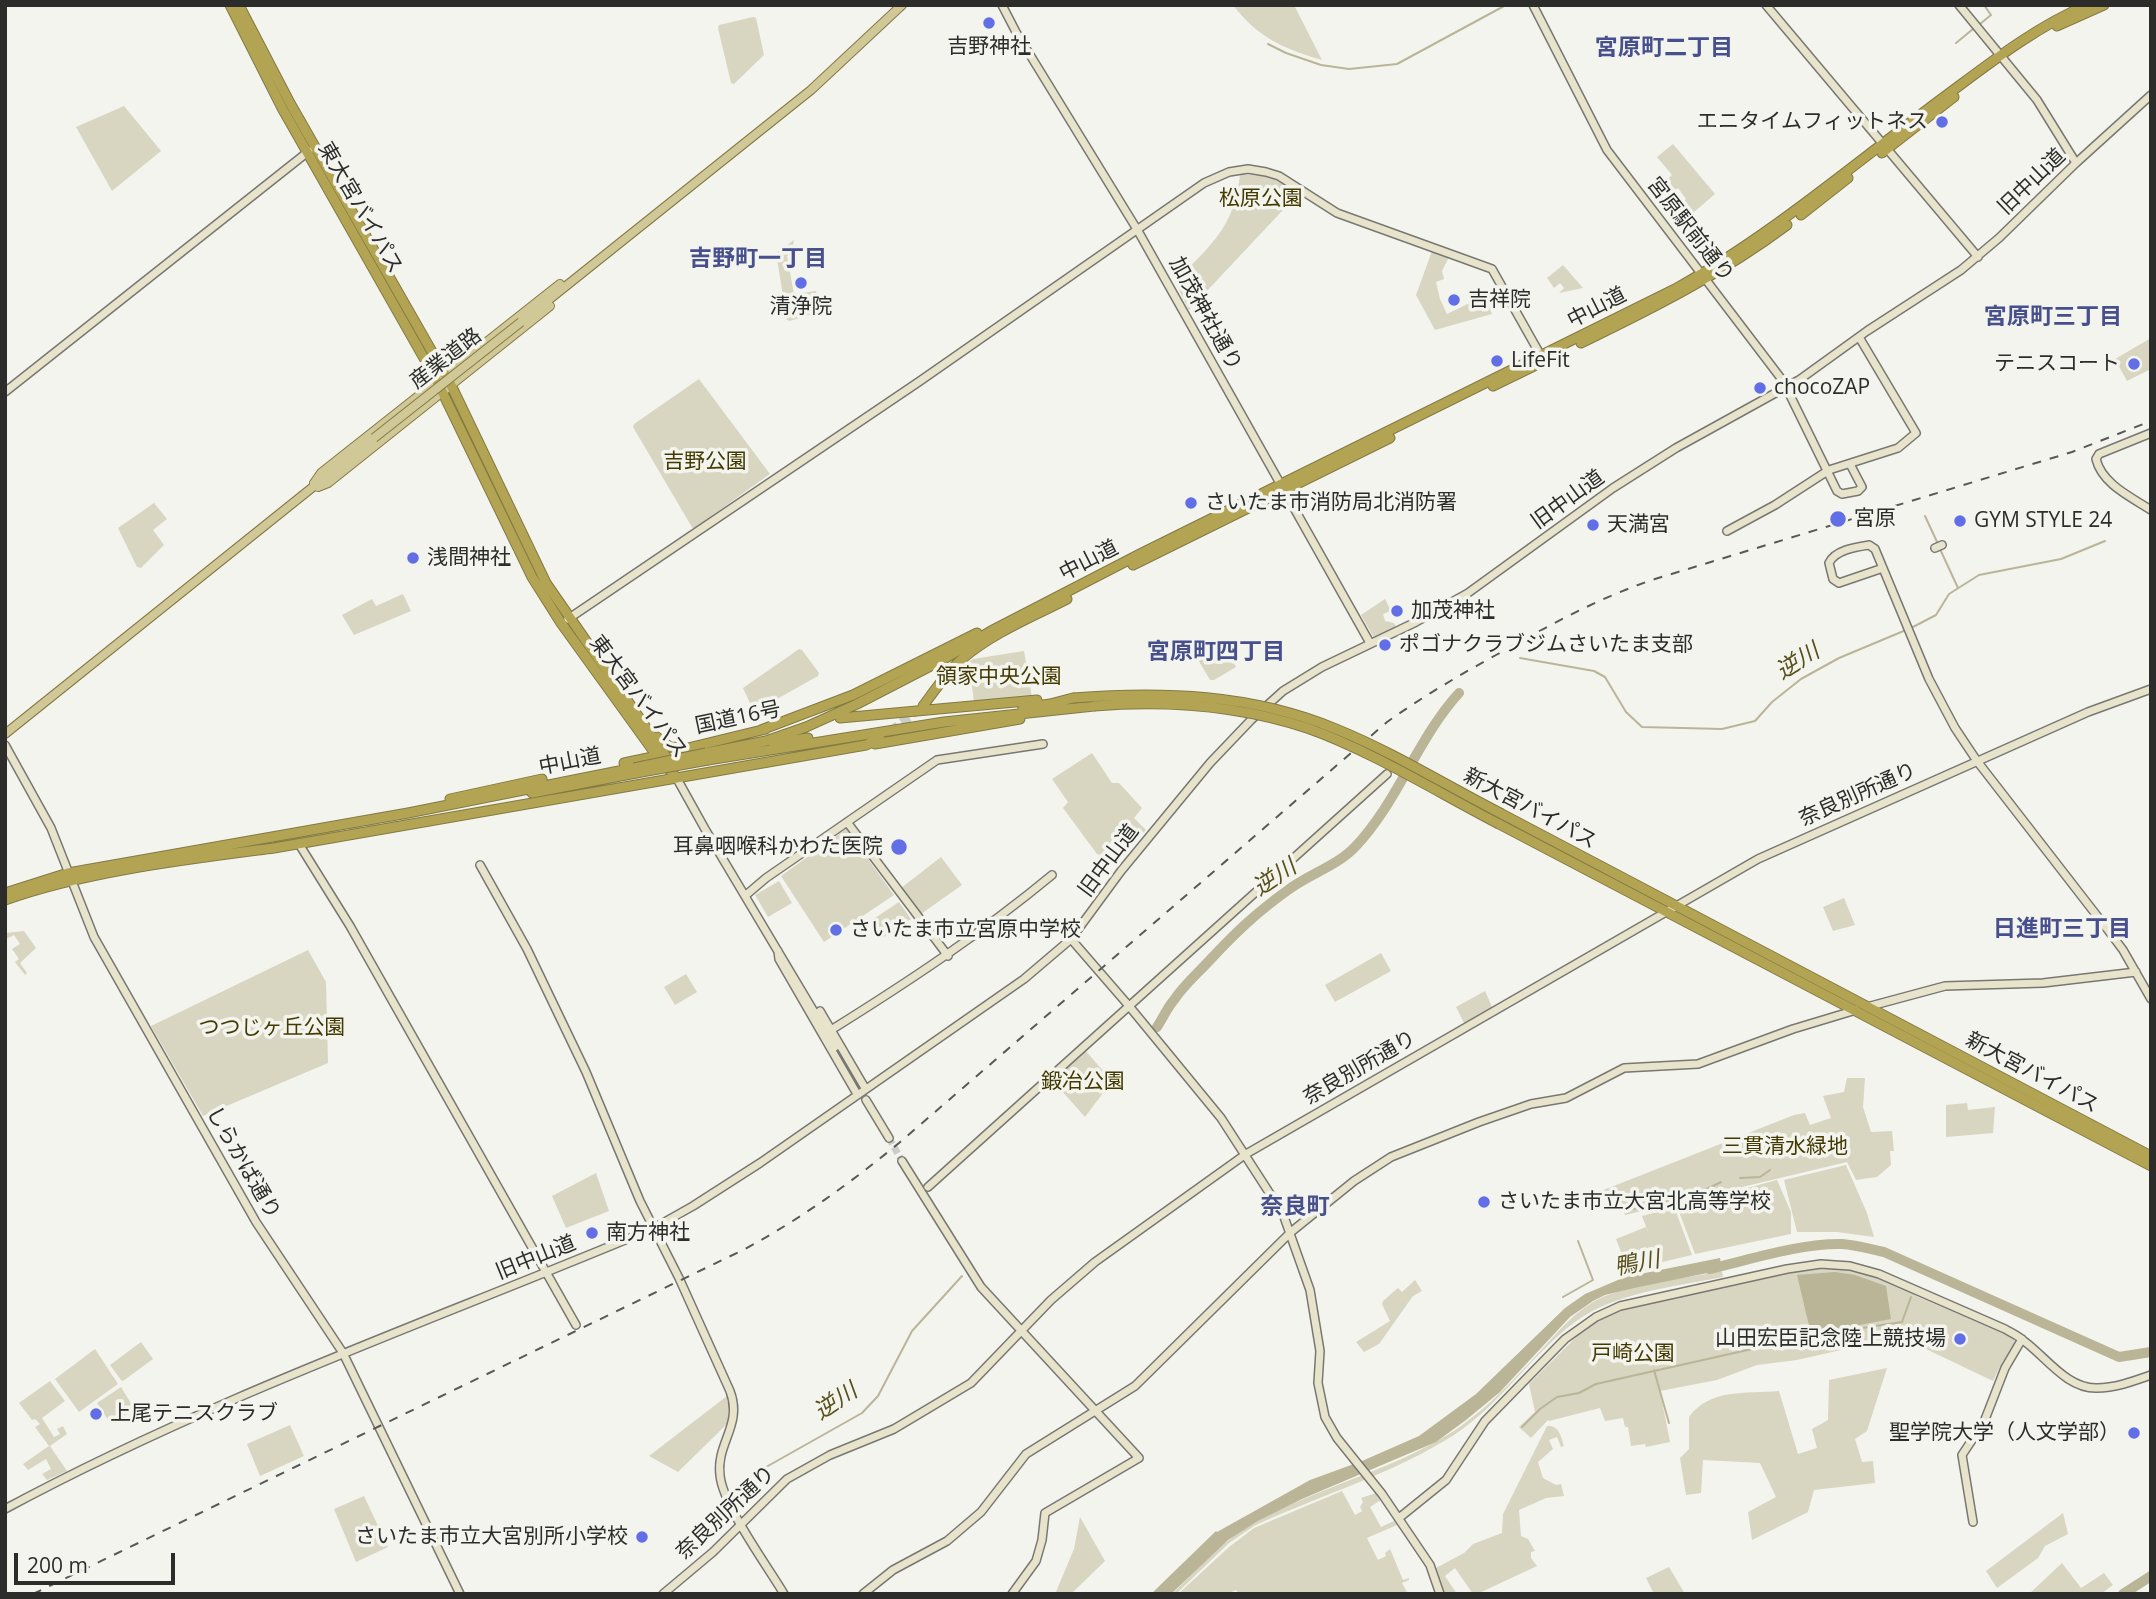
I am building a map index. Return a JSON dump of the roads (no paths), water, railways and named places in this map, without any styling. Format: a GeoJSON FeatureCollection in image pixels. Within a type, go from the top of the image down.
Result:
{"type":"FeatureCollection","features":[{"type":"Feature","properties":{"kind":"highway","name":"東大宮バイパス"},"geometry":{"type":"LineString","coordinates":[[230,5],[249,46],[452,385],[534,562],[565,620],[645,726],[661,755]]}},
{"type":"Feature","properties":{"kind":"highway","name":"東大宮バイパス"},"geometry":{"type":"LineString","coordinates":[[239,5],[311,149],[443,392],[526,566],[676,777]]}},
{"type":"Feature","properties":{"kind":"highway","name":"中山道"},"geometry":{"type":"LineString","coordinates":[[5,893],[69,878],[408,816],[707,757],[806,727],[857,704],[1081,585],[1665,302],[1765,242],[2001,57],[2033,40],[2069,12],[2087,5]]}},
{"type":"Feature","properties":{"kind":"highway","name":"中山道"},"geometry":{"type":"LineString","coordinates":[[2069,12],[2104,5]]}},
{"type":"Feature","properties":{"kind":"highway","name":"中山道"},"geometry":{"type":"LineString","coordinates":[[923,706],[960,661],[989,640],[1541,356],[1704,277]]}},
{"type":"Feature","properties":{"kind":"highway"},"geometry":{"type":"LineString","coordinates":[[761,730],[853,695],[1013,615],[1081,585]]}},
{"type":"Feature","properties":{"kind":"highway","name":"新大宮バイパス"},"geometry":{"type":"LineString","coordinates":[[840,718],[1146,693],[1240,702],[1295,715],[1352,736],[1666,913],[2151,1166]]}},
{"type":"Feature","properties":{"kind":"highway"},"geometry":{"type":"LineString","coordinates":[[727,751],[1050,704],[1073,698]]}},
{"type":"Feature","properties":{"kind":"highway","name":"新大宮バイパス"},"geometry":{"type":"LineString","coordinates":[[866,745],[1094,706],[1147,703],[1188,704],[1238,710],[1292,724],[1345,744],[1678,907],[2151,1156]]}},
{"type":"Feature","properties":{"kind":"highway"},"geometry":{"type":"LineString","coordinates":[[707,757],[944,722],[1094,706]]}},
{"type":"Feature","properties":{"kind":"highway","name":"国道16号"},"geometry":{"type":"LineString","coordinates":[[645,726],[670,747],[688,748],[805,722]]}},
{"type":"Feature","properties":{"kind":"highway","name":"中山道"},"geometry":{"type":"LineString","coordinates":[[5,900],[69,878],[358,834],[866,745],[880,739]]}},
{"type":"Feature","properties":{"kind":"highway"},"geometry":{"type":"LineString","coordinates":[[676,777],[678,762],[688,748]]}},
{"type":"Feature","properties":{"kind":"highway"},"geometry":{"type":"LineString","coordinates":[[358,834],[477,791],[661,755]]}},
{"type":"Feature","properties":{"kind":"highway"},"geometry":{"type":"LineString","coordinates":[[207,856],[408,816]]}},
{"type":"Feature","properties":{"kind":"main road","name":"産業道路"},"geometry":{"type":"LineString","coordinates":[[5,734],[811,90],[902,5]]}},
{"type":"Feature","properties":{"kind":"main road"},"geometry":{"type":"LineString","coordinates":[[309,491],[321,473],[445,374],[560,284],[584,272]]}},
{"type":"Feature","properties":{"kind":"main road"},"geometry":{"type":"LineString","coordinates":[[309,491],[328,483],[452,385],[568,292],[584,272]]}},
{"type":"Feature","properties":{"kind":"street","name":"加茂神社通り"},"geometry":{"type":"LineString","coordinates":[[1002,5],[1138,230],[1370,643]]}},
{"type":"Feature","properties":{"kind":"street","name":"宮原駅前通り"},"geometry":{"type":"LineString","coordinates":[[1534,5],[1607,150],[1787,387],[1839,492],[1844,495],[1858,491],[1862,485],[1850,464]]}},
{"type":"Feature","properties":{"kind":"street"},"geometry":{"type":"LineString","coordinates":[[1766,5],[1978,257]]}},
{"type":"Feature","properties":{"kind":"street"},"geometry":{"type":"LineString","coordinates":[[1959,5],[2037,100],[2076,163]]}},
{"type":"Feature","properties":{"kind":"street","name":"旧中山道"},"geometry":{"type":"LineString","coordinates":[[5,1508],[155,1435],[343,1353],[654,1228],[760,1163],[1024,979],[1071,939],[1121,871],[1210,763],[1283,691],[1303,677],[1416,622],[1468,593],[1651,463],[1806,376],[1978,257],[2151,95]]}},
{"type":"Feature","properties":{"kind":"street"},"geometry":{"type":"LineString","coordinates":[[5,393],[311,149]]}},
{"type":"Feature","properties":{"kind":"street"},"geometry":{"type":"LineString","coordinates":[[565,620],[920,381],[1096,256],[1217,176],[1248,169],[1279,176],[1337,212],[1492,269],[1541,356]]}},
{"type":"Feature","properties":{"kind":"street"},"geometry":{"type":"LineString","coordinates":[[1727,531],[1775,505],[1829,470],[1898,448],[1916,433],[1859,337]]}},
{"type":"Feature","properties":{"kind":"street"},"geometry":{"type":"LineString","coordinates":[[2151,433],[2099,454],[2096,459],[2109,483],[2151,510]]}},
{"type":"Feature","properties":{"kind":"street"},"geometry":{"type":"LineString","coordinates":[[1883,568],[1839,583],[1833,579],[1829,563],[1835,555],[1870,545],[1875,550],[1883,568],[1908,628],[1941,703],[1977,761],[2108,930],[2151,999]]}},
{"type":"Feature","properties":{"kind":"street","name":"奈良別所通り"},"geometry":{"type":"LineString","coordinates":[[663,1594],[713,1552],[792,1476],[830,1455],[894,1429],[971,1383],[1059,1293],[1095,1262],[1246,1154],[1765,856],[2088,712],[2151,689]]}},
{"type":"Feature","properties":{"kind":"street"},"geometry":{"type":"LineString","coordinates":[[746,895],[766,878],[937,760],[1043,744]]}},
{"type":"Feature","properties":{"kind":"street","name":"しらかば通り"},"geometry":{"type":"LineString","coordinates":[[5,745],[51,828],[94,937],[239,1194],[343,1353],[460,1594]]}},
{"type":"Feature","properties":{"kind":"street"},"geometry":{"type":"LineString","coordinates":[[928,1187],[1387,774]]}},
{"type":"Feature","properties":{"kind":"street"},"geometry":{"type":"LineString","coordinates":[[676,777],[835,1047]]}},
{"type":"Feature","properties":{"kind":"street"},"geometry":{"type":"LineString","coordinates":[[847,822],[948,956]]}},
{"type":"Feature","properties":{"kind":"street"},"geometry":{"type":"LineString","coordinates":[[299,844],[357,938],[576,1325]]}},
{"type":"Feature","properties":{"kind":"street"},"geometry":{"type":"LineString","coordinates":[[480,865],[527,949],[586,1072],[640,1200],[733,1399],[734,1419],[720,1456],[721,1484],[730,1504],[784,1594]]}},
{"type":"Feature","properties":{"kind":"street"},"geometry":{"type":"LineString","coordinates":[[831,1030],[948,956],[1001,918],[1052,875]]}},
{"type":"Feature","properties":{"kind":"street"},"geometry":{"type":"LineString","coordinates":[[1071,939],[1222,1118],[1283,1214],[1310,1290],[1320,1352],[1318,1383],[1325,1417],[1337,1438],[1370,1478],[1430,1565],[1440,1594]]}},
{"type":"Feature","properties":{"kind":"street"},"geometry":{"type":"LineString","coordinates":[[777,947],[787,955],[865,1088]]}},
{"type":"Feature","properties":{"kind":"street"},"geometry":{"type":"LineString","coordinates":[[777,947],[779,959],[857,1094]]}},
{"type":"Feature","properties":{"kind":"street"},"geometry":{"type":"LineString","coordinates":[[863,1594],[893,1570],[947,1541],[981,1512],[1026,1454],[1135,1386],[1291,1232],[1354,1181],[1391,1157],[1531,1104],[1566,1098],[1624,1068],[1698,1065],[1793,1029],[1945,986],[2043,983],[2136,972]]}},
{"type":"Feature","properties":{"kind":"street"},"geometry":{"type":"LineString","coordinates":[[841,1066],[849,1061]]}},
{"type":"Feature","properties":{"kind":"street"},"geometry":{"type":"LineString","coordinates":[[866,1100],[889,1138]]}},
{"type":"Feature","properties":{"kind":"street"},"geometry":{"type":"LineString","coordinates":[[902,1161],[975,1278],[1022,1333],[1139,1458],[1046,1511],[1036,1561],[1012,1594]]}},
{"type":"Feature","properties":{"kind":"street"},"geometry":{"type":"LineString","coordinates":[[1399,1518],[1446,1480],[1485,1421],[1565,1339],[1595,1317],[1620,1306],[1787,1269],[1821,1264],[1842,1265],[1879,1274],[2022,1339],[2064,1376],[2079,1385],[2091,1388],[2111,1387],[2151,1374]]}},
{"type":"Feature","properties":{"kind":"street"},"geometry":{"type":"LineString","coordinates":[[1973,1522],[1962,1455],[1984,1422],[2005,1368],[2022,1339]]}},
{"type":"Feature","properties":{"kind":"waterway"},"geometry":{"type":"LineString","coordinates":[[1268,44],[1321,65],[1349,69],[1397,64],[1506,5]]}},
{"type":"Feature","properties":{"kind":"waterway"},"geometry":{"type":"LineString","coordinates":[[1980,24],[1991,15],[1984,5]]}},
{"type":"Feature","properties":{"kind":"waterway"},"geometry":{"type":"LineString","coordinates":[[1956,43],[1973,29]]}},
{"type":"Feature","properties":{"kind":"waterway"},"geometry":{"type":"LineString","coordinates":[[1925,516],[1938,544]]}},
{"type":"Feature","properties":{"kind":"waterway","name":"逆川"},"geometry":{"type":"LineString","coordinates":[[1911,628],[1936,615],[1949,594],[1979,575],[2061,559],[2105,541]]}},
{"type":"Feature","properties":{"kind":"waterway"},"geometry":{"type":"LineString","coordinates":[[1940,549],[1958,588]]}},
{"type":"Feature","properties":{"kind":"waterway","name":"逆川"},"geometry":{"type":"LineString","coordinates":[[1520,658],[1594,671],[1605,677],[1626,712],[1642,727],[1722,729],[1755,721],[1772,702],[1801,679],[1839,658],[1906,630]]}},
{"type":"Feature","properties":{"kind":"waterway","name":"逆川"},"geometry":{"type":"LineString","coordinates":[[1157,1027],[1182,989],[1247,923],[1288,890],[1348,854],[1355,847],[1383,810],[1431,730],[1459,693]]}},
{"type":"Feature","properties":{"kind":"waterway"},"geometry":{"type":"LineString","coordinates":[[1740,1178],[1760,1177],[1770,1170]]}},
{"type":"Feature","properties":{"kind":"waterway"},"geometry":{"type":"LineString","coordinates":[[1607,1207],[1615,1205],[1628,1209],[1642,1208],[1703,1191],[1721,1182]]}},
{"type":"Feature","properties":{"kind":"waterway"},"geometry":{"type":"LineString","coordinates":[[1563,1297],[1593,1280],[1578,1241]]}},
{"type":"Feature","properties":{"kind":"waterway","name":"鴨川"},"geometry":{"type":"LineString","coordinates":[[1709,1269],[1810,1246],[1858,1246],[1884,1252],[2119,1357],[2151,1352]]}},
{"type":"Feature","properties":{"kind":"waterway","name":"逆川"},"geometry":{"type":"LineString","coordinates":[[731,1502],[746,1480],[759,1471],[862,1413],[878,1396],[912,1331],[962,1276]]}},
{"type":"Feature","properties":{"kind":"waterway"},"geometry":{"type":"LineString","coordinates":[[1522,1427],[1557,1397],[1579,1393],[1596,1384],[1810,1336],[1902,1322],[1911,1297]]}},
{"type":"Feature","properties":{"kind":"waterway"},"geometry":{"type":"LineString","coordinates":[[1654,1370],[1669,1423]]}},
{"type":"Feature","properties":{"kind":"waterway","name":"逆川"},"geometry":{"type":"LineString","coordinates":[[708,1536],[728,1506]]}},
{"type":"Feature","properties":{"kind":"waterway"},"geometry":{"type":"LineString","coordinates":[[2123,1594],[2151,1576]]}},
{"type":"Feature","properties":{"kind":"tunnel"},"geometry":{"type":"LineString","coordinates":[[891,731],[919,709]]}},
{"type":"Feature","properties":{"kind":"tunnel"},"geometry":{"type":"LineString","coordinates":[[835,1047],[866,1100]]}},
{"type":"Feature","properties":{"kind":"tunnel"},"geometry":{"type":"LineString","coordinates":[[889,1138],[902,1161]]}},
{"type":"Feature","properties":{"kind":"railway"},"geometry":{"type":"LineString","coordinates":[[33,1594],[745,1249],[806,1213],[899,1143],[1387,722],[1440,687],[1515,644],[1593,604],[1655,579],[2072,452],[2151,421]]}},
{"type":"Feature","properties":{"kind":"place","name":"吉野神社"},"geometry":{"type":"Point","coordinates":[989,23]}},
{"type":"Feature","properties":{"kind":"place","name":"エニタイムフィットネス"},"geometry":{"type":"Point","coordinates":[1942,122]}},
{"type":"Feature","properties":{"kind":"place","name":"清浄院"},"geometry":{"type":"Point","coordinates":[801,283]}},
{"type":"Feature","properties":{"kind":"place","name":"吉祥院"},"geometry":{"type":"Point","coordinates":[1454,300]}},
{"type":"Feature","properties":{"kind":"place","name":"LifeFit"},"geometry":{"type":"Point","coordinates":[1497,361]}},
{"type":"Feature","properties":{"kind":"place","name":"テニスコート"},"geometry":{"type":"Point","coordinates":[2134,364]}},
{"type":"Feature","properties":{"kind":"place","name":"chocoZAP"},"geometry":{"type":"Point","coordinates":[1760,388]}},
{"type":"Feature","properties":{"kind":"place","name":"さいたま市消防局北消防署"},"geometry":{"type":"Point","coordinates":[1191,503]}},
{"type":"Feature","properties":{"kind":"place","name":"宮原"},"geometry":{"type":"Point","coordinates":[1838,519]}},
{"type":"Feature","properties":{"kind":"place","name":"GYM STYLE 24"},"geometry":{"type":"Point","coordinates":[1960,521]}},
{"type":"Feature","properties":{"kind":"place","name":"天満宮"},"geometry":{"type":"Point","coordinates":[1593,525]}},
{"type":"Feature","properties":{"kind":"place","name":"浅間神社"},"geometry":{"type":"Point","coordinates":[413,558]}},
{"type":"Feature","properties":{"kind":"place","name":"加茂神社"},"geometry":{"type":"Point","coordinates":[1397,611]}},
{"type":"Feature","properties":{"kind":"place","name":"ポゴナクラブジムさいたま支部"},"geometry":{"type":"Point","coordinates":[1385,645]}},
{"type":"Feature","properties":{"kind":"place","name":"耳鼻咽喉科かわた医院"},"geometry":{"type":"Point","coordinates":[899,847]}},
{"type":"Feature","properties":{"kind":"place","name":"さいたま市立宮原中学校"},"geometry":{"type":"Point","coordinates":[836,930]}},
{"type":"Feature","properties":{"kind":"place","name":"さいたま市立大宮北高等学校"},"geometry":{"type":"Point","coordinates":[1484,1202]}},
{"type":"Feature","properties":{"kind":"place","name":"南方神社"},"geometry":{"type":"Point","coordinates":[592,1233]}},
{"type":"Feature","properties":{"kind":"place","name":"山田宏臣記念陸上競技場"},"geometry":{"type":"Point","coordinates":[1960,1339]}},
{"type":"Feature","properties":{"kind":"place","name":"上尾テニスクラブ"},"geometry":{"type":"Point","coordinates":[96,1414]}},
{"type":"Feature","properties":{"kind":"place","name":"聖学院大学（人文学部）"},"geometry":{"type":"Point","coordinates":[2134,1433]}},
{"type":"Feature","properties":{"kind":"place","name":"さいたま市立大宮別所小学校"},"geometry":{"type":"Point","coordinates":[642,1537]}},
{"type":"Feature","properties":{"kind":"district","name":"宮原町二丁目"},"geometry":{"type":"Point","coordinates":[1664,48]}},
{"type":"Feature","properties":{"kind":"district","name":"吉野町一丁目"},"geometry":{"type":"Point","coordinates":[758,259]}},
{"type":"Feature","properties":{"kind":"district","name":"宮原町三丁目"},"geometry":{"type":"Point","coordinates":[2053,317]}},
{"type":"Feature","properties":{"kind":"district","name":"宮原町四丁目"},"geometry":{"type":"Point","coordinates":[1216,652]}},
{"type":"Feature","properties":{"kind":"district","name":"日進町三丁目"},"geometry":{"type":"Point","coordinates":[2062,929]}},
{"type":"Feature","properties":{"kind":"district","name":"奈良町"},"geometry":{"type":"Point","coordinates":[1295,1207]}},
{"type":"Feature","properties":{"kind":"park label","name":"松原公園"},"geometry":{"type":"Point","coordinates":[1261,199]}},
{"type":"Feature","properties":{"kind":"park label","name":"吉野公園"},"geometry":{"type":"Point","coordinates":[705,462]}},
{"type":"Feature","properties":{"kind":"park label","name":"領家中央公園"},"geometry":{"type":"Point","coordinates":[999,677]}},
{"type":"Feature","properties":{"kind":"park label","name":"つつじヶ丘公園"},"geometry":{"type":"Point","coordinates":[272,1028]}},
{"type":"Feature","properties":{"kind":"park label","name":"鍛冶公園"},"geometry":{"type":"Point","coordinates":[1083,1082]}},
{"type":"Feature","properties":{"kind":"park label","name":"三貫清水緑地"},"geometry":{"type":"Point","coordinates":[1785,1147]}},
{"type":"Feature","properties":{"kind":"park label","name":"戸崎公園"},"geometry":{"type":"Point","coordinates":[1633,1354]}}]}
